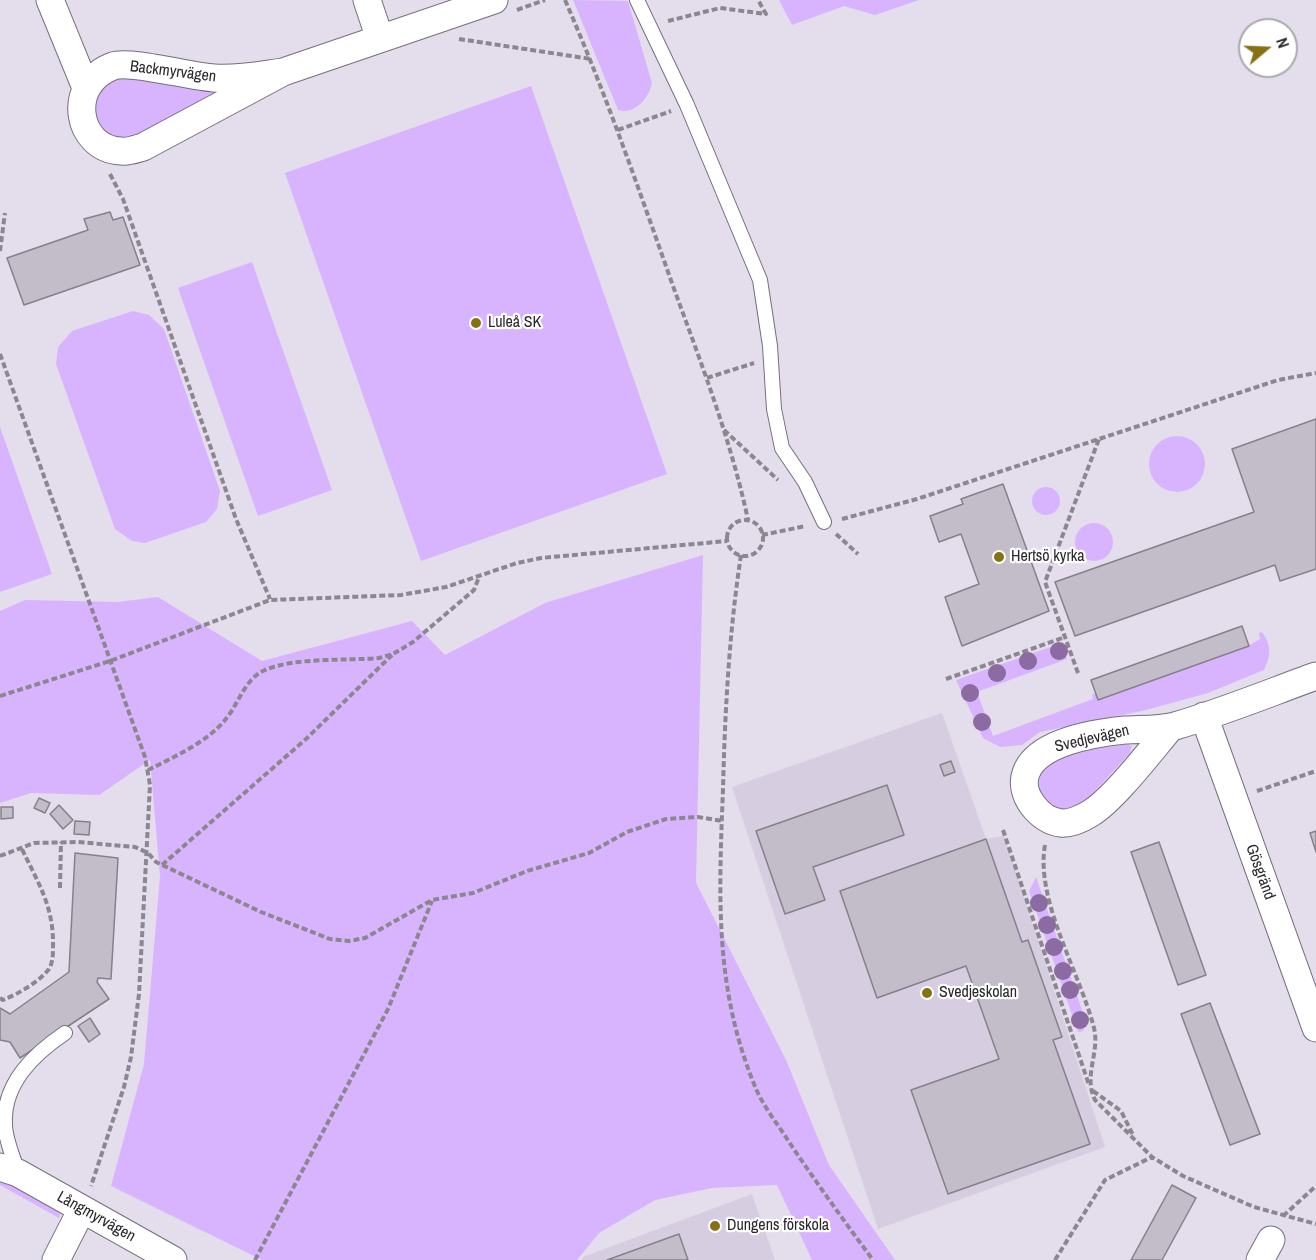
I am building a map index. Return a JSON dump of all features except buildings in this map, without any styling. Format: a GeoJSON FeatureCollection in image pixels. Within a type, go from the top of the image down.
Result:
{"type":"FeatureCollection","features":[{"type":"Feature","properties":{"kind":"street"},"geometry":{"type":"LineString","coordinates":[[50,0],[86,88]]}},
{"type":"Feature","properties":{"kind":"street"},"geometry":{"type":"LineString","coordinates":[[367,0],[380,39]]}},
{"type":"Feature","properties":{"kind":"street","name":"Backmyrvägen"},"geometry":{"type":"LineString","coordinates":[[283,72],[216,79],[116,65],[95,76],[86,88],[82,103],[82,118],[89,132],[106,147],[121,151],[143,147],[283,72],[494,0]]}},
{"type":"Feature","properties":{"kind":"street","name":"Svedjevägen"},"geometry":{"type":"LineString","coordinates":[[1171,727],[1101,805],[1077,820],[1061,823],[1044,817],[1030,802],[1024,776],[1031,762],[1044,751],[1066,742],[1122,730],[1171,727],[1316,676]]}},
{"type":"Feature","properties":{"kind":"street","name":"Gösgränd"},"geometry":{"type":"LineString","coordinates":[[1204,717],[1316,1028]]}},
{"type":"Feature","properties":{"kind":"street","name":"Långmyrvägen"},"geometry":{"type":"LineString","coordinates":[[6,1166],[173,1260]]}},
{"type":"Feature","properties":{"kind":"street"},"geometry":{"type":"LineString","coordinates":[[56,1260],[82,1209]]}},
{"type":"Feature","properties":{"kind":"lane"},"geometry":{"type":"LineString","coordinates":[[637,0],[687,105],[760,280],[771,358],[774,409],[782,448],[805,482],[824,522]]}},
{"type":"Feature","properties":{"kind":"lane"},"geometry":{"type":"LineString","coordinates":[[6,1166],[5,1085],[37,1052],[65,1033]]}},
{"type":"Feature","properties":{"kind":"path"},"geometry":{"type":"LineString","coordinates":[[565,0],[591,59],[618,130],[707,378],[739,478],[747,520]]}},
{"type":"Feature","properties":{"kind":"path"},"geometry":{"type":"LineString","coordinates":[[649,26],[720,8],[766,14],[758,0]]}},
{"type":"Feature","properties":{"kind":"path"},"geometry":{"type":"LineString","coordinates":[[452,38],[591,59]]}},
{"type":"Feature","properties":{"kind":"path"},"geometry":{"type":"LineString","coordinates":[[618,130],[687,105]]}},
{"type":"Feature","properties":{"kind":"path"},"geometry":{"type":"LineString","coordinates":[[107,168],[123,199],[236,519],[270,600]]}},
{"type":"Feature","properties":{"kind":"path"},"geometry":{"type":"LineString","coordinates":[[0,252],[5,213]]}},
{"type":"Feature","properties":{"kind":"path"},"geometry":{"type":"LineString","coordinates":[[0,354],[148,770],[148,853],[139,994],[131,1057],[112,1126],[82,1209]]}},
{"type":"Feature","properties":{"kind":"path"},"geometry":{"type":"LineString","coordinates":[[707,378],[771,358]]}},
{"type":"Feature","properties":{"kind":"path"},"geometry":{"type":"LineString","coordinates":[[762,535],[917,499],[1278,380],[1316,373]]}},
{"type":"Feature","properties":{"kind":"path"},"geometry":{"type":"LineString","coordinates":[[724,430],[785,486]]}},
{"type":"Feature","properties":{"kind":"path"},"geometry":{"type":"LineString","coordinates":[[1078,673],[1045,582],[1099,439]]}},
{"type":"Feature","properties":{"kind":"path"},"geometry":{"type":"LineString","coordinates":[[747,520],[757,525],[762,535],[757,551],[741,555],[732,550],[727,541],[732,525],[747,520]]}},
{"type":"Feature","properties":{"kind":"path"},"geometry":{"type":"LineString","coordinates":[[824,522],[858,554]]}},
{"type":"Feature","properties":{"kind":"path"},"geometry":{"type":"LineString","coordinates":[[0,696],[110,661],[270,600],[401,595],[446,587],[518,563],[541,558],[727,541]]}},
{"type":"Feature","properties":{"kind":"path"},"geometry":{"type":"LineString","coordinates":[[741,555],[730,630],[722,820],[721,948],[737,1037],[762,1100],[832,1206],[873,1260]]}},
{"type":"Feature","properties":{"kind":"path"},"geometry":{"type":"LineString","coordinates":[[162,865],[306,739],[393,654],[413,642],[474,590],[479,576]]}},
{"type":"Feature","properties":{"kind":"path"},"geometry":{"type":"LineString","coordinates":[[946,679],[1065,637]]}},
{"type":"Feature","properties":{"kind":"path"},"geometry":{"type":"LineString","coordinates":[[148,770],[214,731],[226,719],[249,681],[266,669],[304,662],[379,658],[393,654]]}},
{"type":"Feature","properties":{"kind":"path"},"geometry":{"type":"LineString","coordinates":[[1234,799],[1316,771]]}},
{"type":"Feature","properties":{"kind":"path"},"geometry":{"type":"LineString","coordinates":[[0,856],[40,842],[130,846],[148,853],[152,859],[162,865],[261,912],[330,939],[349,941],[365,938],[432,900],[473,893],[527,870],[588,853],[627,832],[666,819],[698,817],[722,820]]}},
{"type":"Feature","properties":{"kind":"path"},"geometry":{"type":"LineString","coordinates":[[1061,823],[1047,838],[1043,859],[1044,880],[1095,1031],[1090,1089]]}},
{"type":"Feature","properties":{"kind":"path"},"geometry":{"type":"LineString","coordinates":[[1003,830],[1090,1089],[1101,1107],[1152,1156],[1183,1176],[1254,1207],[1316,1224]]}},
{"type":"Feature","properties":{"kind":"path"},"geometry":{"type":"LineString","coordinates":[[60,888],[61,842]]}},
{"type":"Feature","properties":{"kind":"path"},"geometry":{"type":"LineString","coordinates":[[0,999],[14,996],[44,975],[51,967],[53,958],[53,915],[21,847]]}},
{"type":"Feature","properties":{"kind":"path"},"geometry":{"type":"LineString","coordinates":[[255,1260],[388,1009],[432,900]]}},
{"type":"Feature","properties":{"kind":"path"},"geometry":{"type":"LineString","coordinates":[[1090,1089],[1121,1111],[1133,1136]]}},
{"type":"Feature","properties":{"kind":"path"},"geometry":{"type":"LineString","coordinates":[[1055,1260],[1105,1180],[1152,1156]]}},
{"type":"Feature","properties":{"kind":"path"},"geometry":{"type":"LineString","coordinates":[[1266,1250],[1284,1215],[1316,1186]]}},
{"type":"Feature","properties":{"kind":"shaded area"},"geometry":{"type":"Polygon","coordinates":[[[573,0],[628,1],[652,83],[648,94],[635,108],[618,110],[573,0]]]}},
{"type":"Feature","properties":{"kind":"shaded area"},"geometry":{"type":"Polygon","coordinates":[[[779,0],[919,0],[875,15],[844,6],[792,25],[779,0]]]}},
{"type":"Feature","properties":{"kind":"shaded area"},"geometry":{"type":"Polygon","coordinates":[[[119,64],[278,74],[144,149],[93,138],[87,83],[119,64]]]}},
{"type":"Feature","properties":{"kind":"shaded area","name":"Luleå SK"},"geometry":{"type":"Polygon","coordinates":[[[531,86],[667,474],[421,561],[285,173],[531,86]]]}},
{"type":"Feature","properties":{"kind":"shaded area"},"geometry":{"type":"Polygon","coordinates":[[[252,262],[332,490],[258,516],[178,288],[252,262]]]}},
{"type":"Feature","properties":{"kind":"shaded area"},"geometry":{"type":"Polygon","coordinates":[[[133,311],[149,315],[164,329],[220,491],[217,509],[206,522],[145,543],[132,541],[115,529],[56,364],[58,347],[72,331],[133,311]]]}},
{"type":"Feature","properties":{"kind":"shaded area"},"geometry":{"type":"Polygon","coordinates":[[[0,427],[52,574],[0,592],[0,427]]]}},
{"type":"Feature","properties":{"kind":"shaded area"},"geometry":{"type":"Polygon","coordinates":[[[1171,436],[1183,436],[1193,440],[1201,448],[1205,464],[1201,480],[1193,488],[1183,492],[1171,492],[1161,488],[1153,480],[1149,470],[1149,458],[1153,448],[1161,440],[1171,436]]]}},
{"type":"Feature","properties":{"kind":"shaded area"},"geometry":{"type":"Polygon","coordinates":[[[1046,487],[1056,491],[1060,501],[1056,511],[1046,515],[1036,511],[1032,501],[1036,491],[1046,487]]]}},
{"type":"Feature","properties":{"kind":"shaded area"},"geometry":{"type":"Polygon","coordinates":[[[1094,523],[1107,529],[1113,542],[1107,555],[1094,561],[1081,555],[1075,542],[1081,529],[1094,523]]]}},
{"type":"Feature","properties":{"kind":"shaded area"},"geometry":{"type":"Polygon","coordinates":[[[703,555],[696,883],[786,1060],[829,1165],[895,1260],[812,1260],[777,1185],[712,1188],[655,1200],[599,1233],[577,1260],[262,1260],[111,1186],[144,1064],[160,876],[150,760],[99,795],[31,793],[0,803],[0,611],[25,600],[118,602],[158,597],[262,661],[412,621],[445,655],[545,603],[703,555]]]}},
{"type":"Feature","properties":{"kind":"shaded area"},"geometry":{"type":"Polygon","coordinates":[[[1262,632],[1268,642],[1269,651],[1264,670],[1208,693],[1146,710],[1040,732],[1022,745],[1000,747],[983,738],[956,680],[1062,643],[1067,659],[977,692],[993,736],[1093,699],[1092,695],[1096,693],[1099,700],[1248,646],[1260,639],[1259,633],[1262,632]]]}},
{"type":"Feature","properties":{"kind":"shaded area","name":"Svedjeskolan"},"geometry":{"type":"Polygon","coordinates":[[[942,713],[986,839],[1004,836],[1105,1147],[878,1229],[732,787],[942,713]]]}},
{"type":"Feature","properties":{"kind":"shaded area"},"geometry":{"type":"Polygon","coordinates":[[[1127,744],[1132,746],[1130,753],[1085,802],[1058,811],[1039,796],[1039,781],[1045,769],[1055,761],[1082,751],[1127,744]]]}},
{"type":"Feature","properties":{"kind":"shaded area"},"geometry":{"type":"Polygon","coordinates":[[[1036,877],[1086,1022],[1083,1031],[1078,1032],[1029,891],[1036,877]]]}},
{"type":"Feature","properties":{"kind":"shaded area"},"geometry":{"type":"Polygon","coordinates":[[[0,1179],[56,1210],[60,1214],[59,1218],[0,1185],[0,1179]]]}},
{"type":"Feature","properties":{"kind":"shaded area","name":"Dungens förskola"},"geometry":{"type":"Polygon","coordinates":[[[752,1194],[775,1260],[582,1260],[583,1257],[752,1194]]]}},
{"type":"Feature","properties":{"kind":"place","name":"Luleå SK"},"geometry":{"type":"Point","coordinates":[476,323]}},
{"type":"Feature","properties":{"kind":"place","name":"Hertsö kyrka"},"geometry":{"type":"Point","coordinates":[999,557]}},
{"type":"Feature","properties":{"kind":"place","name":"Svedjeskolan"},"geometry":{"type":"Point","coordinates":[927,993]}},
{"type":"Feature","properties":{"kind":"place","name":"Dungens förskola"},"geometry":{"type":"Point","coordinates":[715,1226]}}]}
